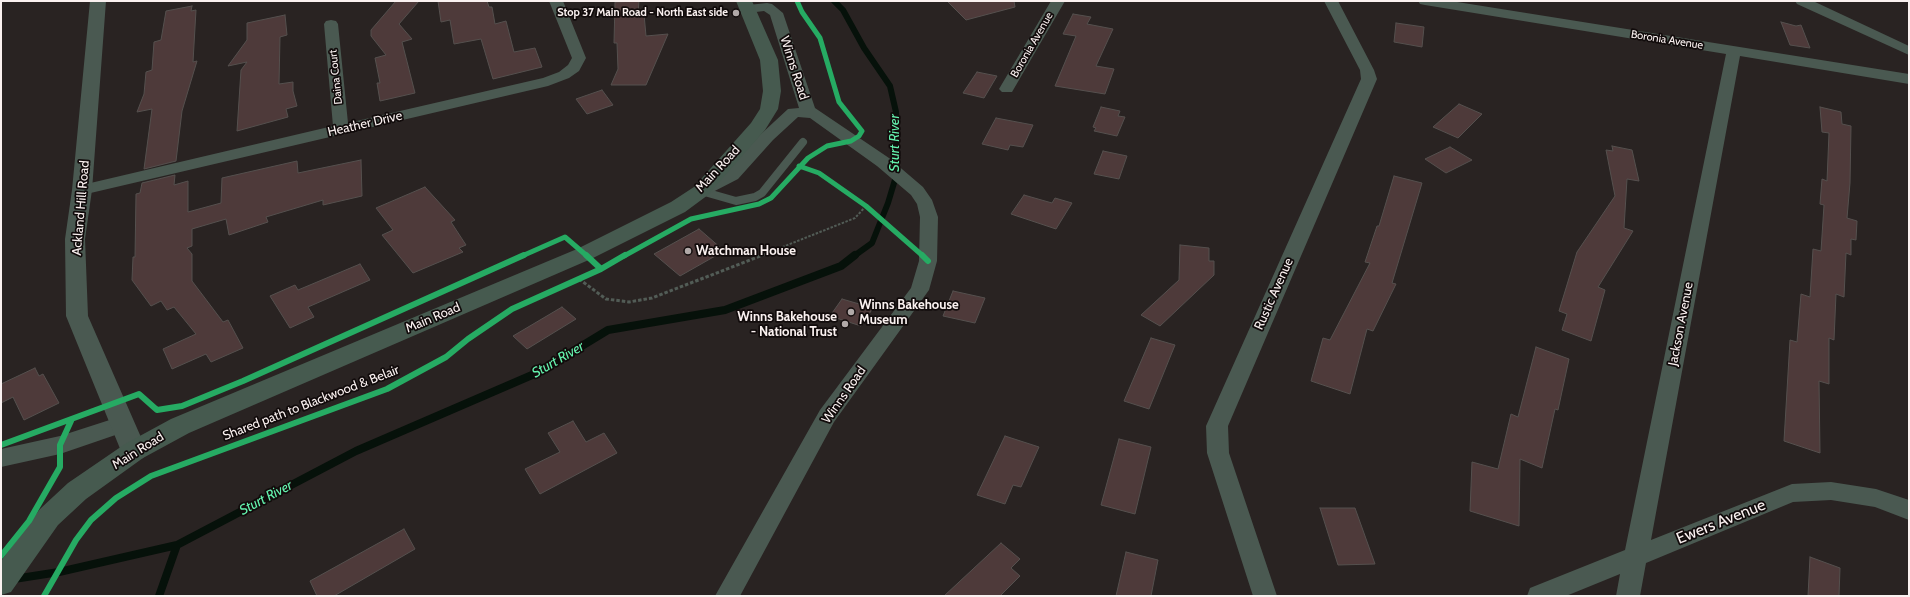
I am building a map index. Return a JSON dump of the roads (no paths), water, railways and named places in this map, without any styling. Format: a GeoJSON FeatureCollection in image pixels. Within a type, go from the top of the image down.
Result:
{"type":"FeatureCollection","features":[{"type":"Feature","properties":{"kind":"main road","name":"Main Road"},"geometry":{"type":"LineString","coordinates":[[8,573],[49,518],[77,491],[134,452],[180,426],[584,254],[678,207],[701,191],[758,126],[769,109],[772,91],[769,60],[746,5]]}},
{"type":"Feature","properties":{"kind":"street","name":"Ackland Hill Road"},"geometry":{"type":"LineString","coordinates":[[98,1],[82,190],[75,239],[77,316],[134,452]]}},
{"type":"Feature","properties":{"kind":"street","name":"Heather Drive"},"geometry":{"type":"LineString","coordinates":[[82,190],[548,81],[564,75],[574,68],[579,58],[556,1]]}},
{"type":"Feature","properties":{"kind":"street","name":"Boronia Avenue"},"geometry":{"type":"LineString","coordinates":[[1007,89],[1058,1]]}},
{"type":"Feature","properties":{"kind":"street","name":"Rustic Avenue"},"geometry":{"type":"LineString","coordinates":[[1265,596],[1218,454],[1217,426],[1368,79],[1367,70],[1331,1]]}},
{"type":"Feature","properties":{"kind":"street","name":"Boronia Avenue"},"geometry":{"type":"LineString","coordinates":[[1425,1],[1493,7],[1734,51],[1909,79]]}},
{"type":"Feature","properties":{"kind":"street"},"geometry":{"type":"LineString","coordinates":[[1802,1],[1909,51]]}},
{"type":"Feature","properties":{"kind":"street","name":"Winns Road"},"geometry":{"type":"LineString","coordinates":[[727,596],[827,416],[920,290],[928,261],[929,217],[926,204],[917,191],[883,162],[808,110],[776,13],[766,7],[746,5]]}},
{"type":"Feature","properties":{"kind":"street","name":"Daina Court"},"geometry":{"type":"LineString","coordinates":[[331,24],[341,130]]}},
{"type":"Feature","properties":{"kind":"street","name":"Jackson Avenue"},"geometry":{"type":"LineString","coordinates":[[1628,596],[1734,51]]}},
{"type":"Feature","properties":{"kind":"street"},"geometry":{"type":"LineString","coordinates":[[701,191],[732,175],[794,112],[814,114]]}},
{"type":"Feature","properties":{"kind":"street"},"geometry":{"type":"LineString","coordinates":[[1,458],[60,445],[122,424]]}},
{"type":"Feature","properties":{"kind":"street","name":"Ewers Avenue"},"geometry":{"type":"LineString","coordinates":[[1539,596],[1792,493],[1831,491],[1876,498],[1909,510]]}},
{"type":"Feature","properties":{"kind":"lane"},"geometry":{"type":"LineString","coordinates":[[701,191],[736,201],[755,197],[762,193],[803,142]]}},
{"type":"Feature","properties":{"kind":"waterway","name":"Sturt River"},"geometry":{"type":"LineString","coordinates":[[834,1],[843,10],[864,48],[890,86],[896,112],[897,173],[888,203],[872,243],[854,256]]}},
{"type":"Feature","properties":{"kind":"waterway","name":"Sturt River"},"geometry":{"type":"LineString","coordinates":[[177,545],[356,451],[539,372],[608,330],[725,310],[841,266],[855,255]]}},
{"type":"Feature","properties":{"kind":"waterway","name":"Sturt River"},"geometry":{"type":"LineString","coordinates":[[1,581],[59,572],[177,545]]}},
{"type":"Feature","properties":{"kind":"waterway"},"geometry":{"type":"LineString","coordinates":[[159,596],[177,545]]}},
{"type":"Feature","properties":{"kind":"place","name":"Stop 37 Main Road - North East side"},"geometry":{"type":"Point","coordinates":[736,13]}},
{"type":"Feature","properties":{"kind":"place","name":"Watchman House"},"geometry":{"type":"Point","coordinates":[688,251]}},
{"type":"Feature","properties":{"kind":"place","name":"Winns Bakehouse Museum"},"geometry":{"type":"Point","coordinates":[851,312]}},
{"type":"Feature","properties":{"kind":"place","name":"Winns Bakehouse - National Trust"},"geometry":{"type":"Point","coordinates":[845,324]}}]}
